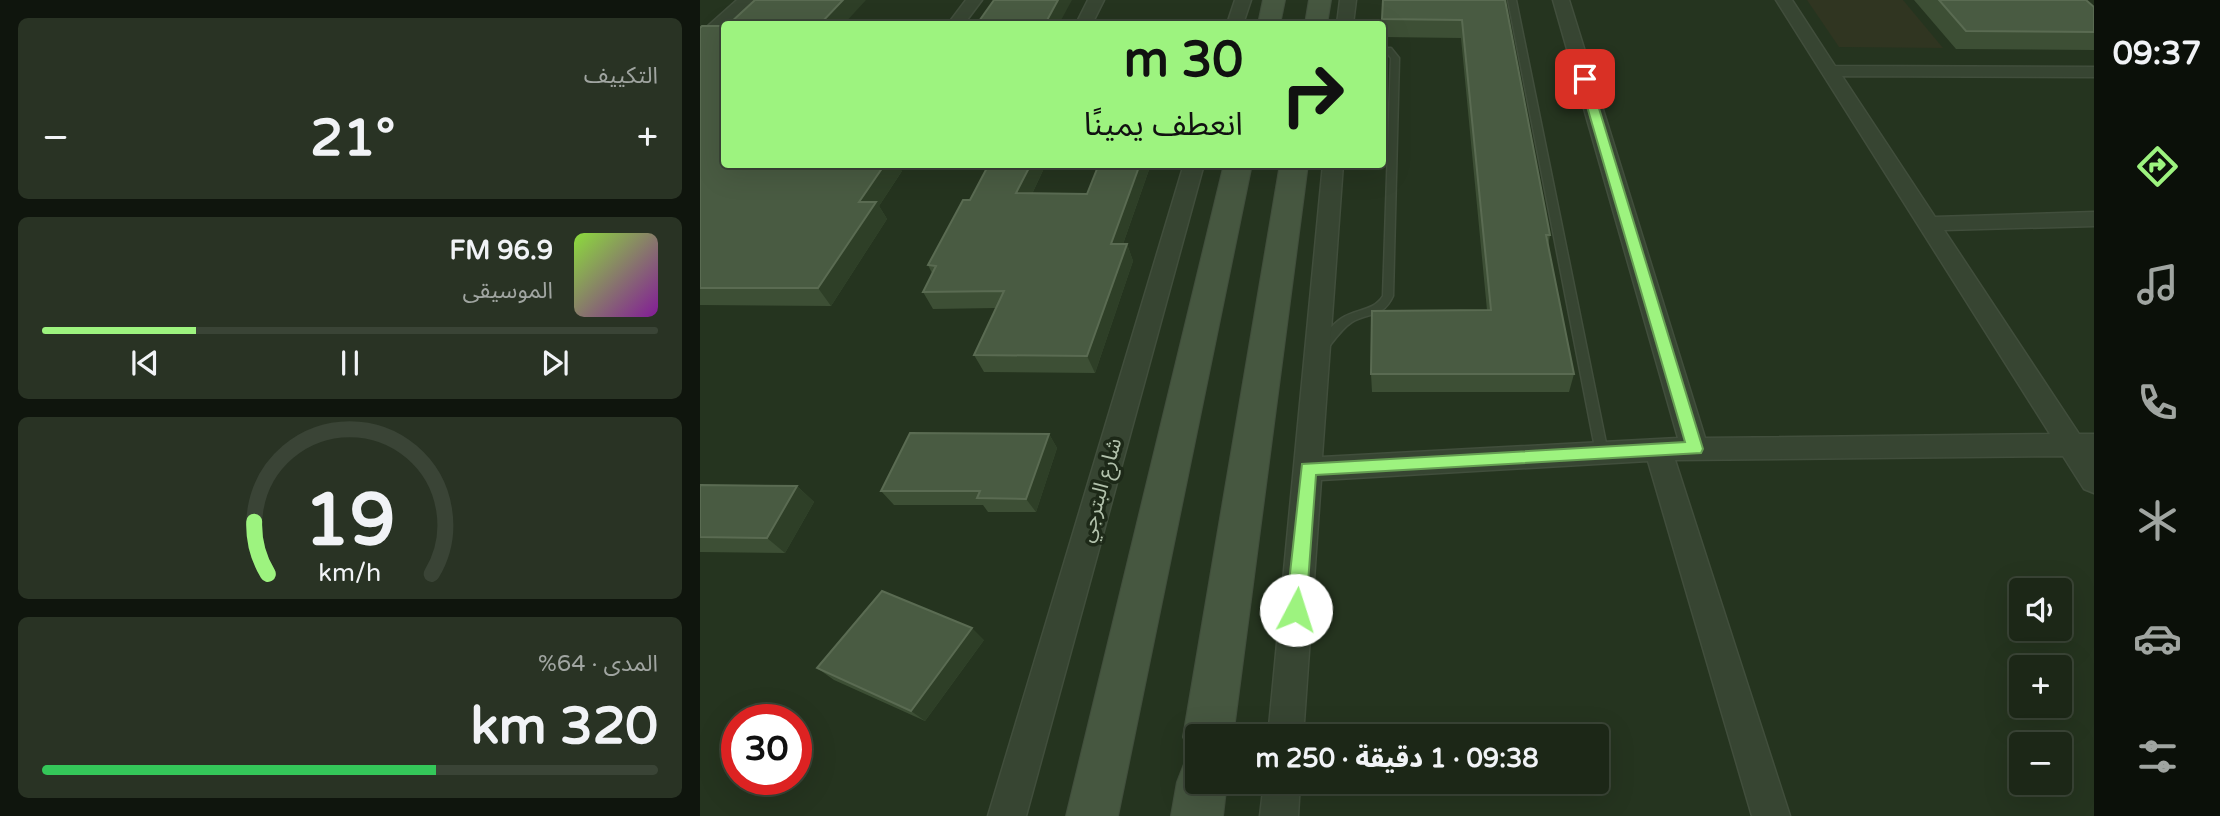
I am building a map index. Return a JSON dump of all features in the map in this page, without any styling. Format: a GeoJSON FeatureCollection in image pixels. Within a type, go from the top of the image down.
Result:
{"type":"FeatureCollection","features":[{"type":"Feature","properties":{"kind":"main road"},"geometry":{"type":"LineString","coordinates":[[1270,21],[1274,0]]}},
{"type":"Feature","properties":{"kind":"main road"},"geometry":{"type":"LineString","coordinates":[[1316,21],[1320,0]]}},
{"type":"Feature","properties":{"kind":"main road"},"geometry":{"type":"LineString","coordinates":[[1092,816],[1237,168]]}},
{"type":"Feature","properties":{"kind":"main road"},"geometry":{"type":"LineString","coordinates":[[1210,724],[1293,168]]}},
{"type":"Feature","properties":{"kind":"main road"},"geometry":{"type":"LineString","coordinates":[[1197,816],[1200,794]]}},
{"type":"Feature","properties":{"kind":"street"},"geometry":{"type":"LineString","coordinates":[[721,21],[746,0]]}},
{"type":"Feature","properties":{"kind":"street"},"geometry":{"type":"LineString","coordinates":[[958,21],[974,0]]}},
{"type":"Feature","properties":{"kind":"street"},"geometry":{"type":"LineString","coordinates":[[1086,21],[1096,0]]}},
{"type":"Feature","properties":{"kind":"street"},"geometry":{"type":"LineString","coordinates":[[1236,21],[1243,0]]}},
{"type":"Feature","properties":{"kind":"street"},"geometry":{"type":"LineString","coordinates":[[1345,21],[1348,0]]}},
{"type":"Feature","properties":{"kind":"street"},"geometry":{"type":"LineString","coordinates":[[1561,0],[1695,449]]}},
{"type":"Feature","properties":{"kind":"street"},"geometry":{"type":"LineString","coordinates":[[1783,0],[1928,224],[2082,445],[2094,481]]}},
{"type":"Feature","properties":{"kind":"street"},"geometry":{"type":"LineString","coordinates":[[700,42],[714,27]]}},
{"type":"Feature","properties":{"kind":"street"},"geometry":{"type":"LineString","coordinates":[[1829,71],[2086,72],[2094,87]]}},
{"type":"Feature","properties":{"kind":"street","name":"شارع البترجي"},"geometry":{"type":"LineString","coordinates":[[1007,816],[1193,168]]}},
{"type":"Feature","properties":{"kind":"street"},"geometry":{"type":"LineString","coordinates":[[1286,724],[1333,168]]}},
{"type":"Feature","properties":{"kind":"street"},"geometry":{"type":"LineString","coordinates":[[1928,224],[2094,219]]}},
{"type":"Feature","properties":{"kind":"street"},"geometry":{"type":"LineString","coordinates":[[1308,469],[1658,449],[2082,445]]}},
{"type":"Feature","properties":{"kind":"street"},"geometry":{"type":"LineString","coordinates":[[1658,449],[1771,816]]}},
{"type":"Feature","properties":{"kind":"street"},"geometry":{"type":"LineString","coordinates":[[1279,816],[1281,794]]}},
{"type":"Feature","properties":{"kind":"lane"},"geometry":{"type":"LineString","coordinates":[[1512,0],[1602,453]]}},
{"type":"Feature","properties":{"kind":"lane"},"geometry":{"type":"LineString","coordinates":[[1318,352],[1343,323],[1378,309],[1388,296],[1395,58],[1392,52],[1386,51]]}},
{"type":"Feature","properties":{"kind":"green space"},"geometry":{"type":"Polygon","coordinates":[[[1807,0],[1903,0],[1943,48],[1839,47],[1807,0]]]}},
{"type":"Feature","properties":{"kind":"building"},"geometry":{"type":"Polygon","coordinates":[[[755,0],[843,0],[823,21],[732,21],[755,0]]]}},
{"type":"Feature","properties":{"kind":"building"},"geometry":{"type":"Polygon","coordinates":[[[994,0],[1058,0],[1047,21],[979,21],[994,0]]]}},
{"type":"Feature","properties":{"kind":"building"},"geometry":{"type":"Polygon","coordinates":[[[1383,0],[1505,0],[1550,235],[1546,235],[1574,374],[1371,374],[1372,311],[1491,310],[1462,20],[1382,19],[1383,0]]]}},
{"type":"Feature","properties":{"kind":"building"},"geometry":{"type":"Polygon","coordinates":[[[1939,0],[2086,0],[2094,7],[2094,32],[1966,31],[1939,0]]]}},
{"type":"Feature","properties":{"kind":"building"},"geometry":{"type":"Polygon","coordinates":[[[721,26],[721,168],[882,168],[859,202],[876,202],[818,288],[700,288],[700,28],[721,26]]]}},
{"type":"Feature","properties":{"kind":"building"},"geometry":{"type":"Polygon","coordinates":[[[987,168],[1029,168],[1016,193],[1087,194],[1097,168],[1139,168],[1111,244],[1127,244],[1087,356],[974,355],[1004,291],[923,292],[936,266],[928,265],[963,200],[970,200],[987,168]]]}},
{"type":"Feature","properties":{"kind":"building"},"geometry":{"type":"Polygon","coordinates":[[[910,433],[1049,434],[1026,499],[977,498],[980,491],[881,491],[910,433]]]}},
{"type":"Feature","properties":{"kind":"building"},"geometry":{"type":"Polygon","coordinates":[[[700,485],[797,486],[767,538],[700,537],[700,485]]]}},
{"type":"Feature","properties":{"kind":"building"},"geometry":{"type":"Polygon","coordinates":[[[882,591],[972,628],[911,711],[817,668],[882,591]]]}},
{"type":"Feature","properties":{"kind":"route"},"geometry":{"type":"LineString","coordinates":[[1296,610],[1308,469],[1695,449],[1585,79]]}}]}
